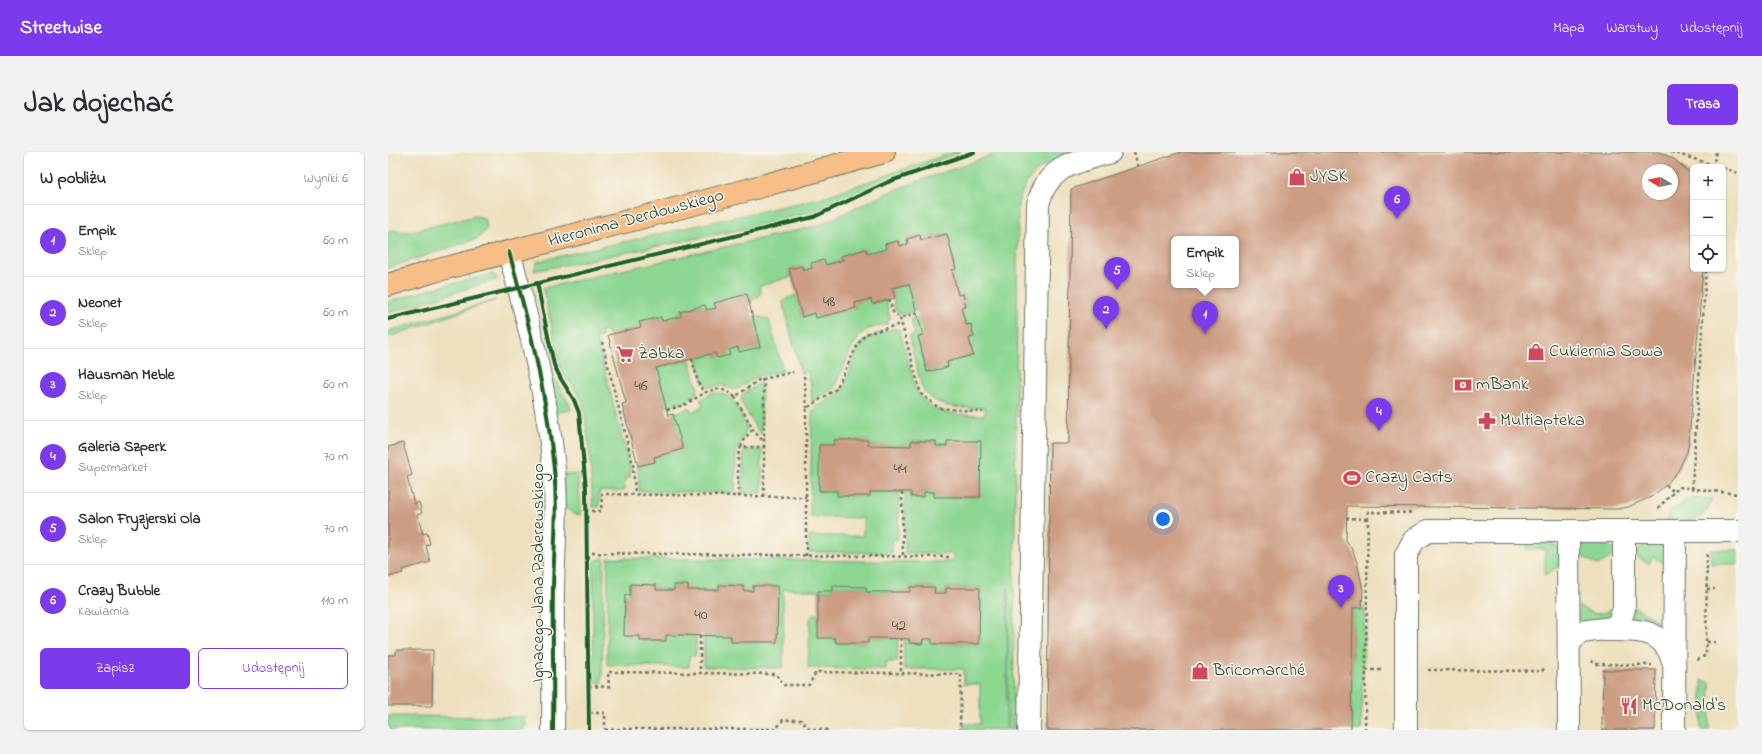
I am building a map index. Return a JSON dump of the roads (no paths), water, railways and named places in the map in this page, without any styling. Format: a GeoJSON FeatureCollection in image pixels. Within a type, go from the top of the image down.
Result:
{"type":"FeatureCollection","features":[{"type":"Feature","properties":{"kind":"main road","name":"Hieronima Derdowskiego"},"geometry":{"type":"LineString","coordinates":[[388,285],[744,191],[884,152]]}},
{"type":"Feature","properties":{"kind":"street"},"geometry":{"type":"LineString","coordinates":[[1029,730],[1038,204],[1041,193],[1052,174],[1065,166],[1110,152]]}},
{"type":"Feature","properties":{"kind":"street","name":"Ignacego Jana Paderewskiego"},"geometry":{"type":"LineString","coordinates":[[510,252],[545,400],[554,470],[556,497],[552,644],[553,730]]}},
{"type":"Feature","properties":{"kind":"street"},"geometry":{"type":"LineString","coordinates":[[1406,730],[1406,555],[1414,540],[1428,531],[1738,531]]}},
{"type":"Feature","properties":{"kind":"street"},"geometry":{"type":"LineString","coordinates":[[1568,531],[1569,730]]}},
{"type":"Feature","properties":{"kind":"street"},"geometry":{"type":"LineString","coordinates":[[1605,630],[1612,628],[1619,623],[1624,609],[1624,531]]}},
{"type":"Feature","properties":{"kind":"street"},"geometry":{"type":"LineString","coordinates":[[1674,730],[1672,646],[1675,531]]}},
{"type":"Feature","properties":{"kind":"street"},"geometry":{"type":"LineString","coordinates":[[1569,643],[1581,632],[1605,630],[1648,632],[1672,646]]}},
{"type":"Feature","properties":{"kind":"street"},"geometry":{"type":"LineString","coordinates":[[1660,730],[1661,665],[1672,646]]}},
{"type":"Feature","properties":{"kind":"place","name":"JYSK"},"geometry":{"type":"Point","coordinates":[1297,177]}},
{"type":"Feature","properties":{"kind":"place","name":"Crazy Bubble"},"geometry":{"type":"Point","coordinates":[1397,219]}},
{"type":"Feature","properties":{"kind":"place","name":"Salon Fryzjerski Ola"},"geometry":{"type":"Point","coordinates":[1117,290]}},
{"type":"Feature","properties":{"kind":"place","name":"Neonet"},"geometry":{"type":"Point","coordinates":[1106,329]}},
{"type":"Feature","properties":{"kind":"place","name":"Empik"},"geometry":{"type":"Point","coordinates":[1205,334]}},
{"type":"Feature","properties":{"kind":"place","name":"Cukiernia Sowa"},"geometry":{"type":"Point","coordinates":[1536,352]}},
{"type":"Feature","properties":{"kind":"place","name":"Żabka"},"geometry":{"type":"Point","coordinates":[625,354]}},
{"type":"Feature","properties":{"kind":"place","name":"mBank"},"geometry":{"type":"Point","coordinates":[1463,385]}},
{"type":"Feature","properties":{"kind":"place","name":"Multiapteka"},"geometry":{"type":"Point","coordinates":[1487,421]}},
{"type":"Feature","properties":{"kind":"place","name":"Galeria Szperk"},"geometry":{"type":"Point","coordinates":[1379,431]}},
{"type":"Feature","properties":{"kind":"place","name":"Crazy Carts"},"geometry":{"type":"Point","coordinates":[1352,478]}},
{"type":"Feature","properties":{"kind":"place","name":"Hausman Meble"},"geometry":{"type":"Point","coordinates":[1341,608]}},
{"type":"Feature","properties":{"kind":"place","name":"Bricomarché"},"geometry":{"type":"Point","coordinates":[1200,671]}},
{"type":"Feature","properties":{"kind":"place","name":"McDonald's"},"geometry":{"type":"Point","coordinates":[1629,706]}}]}
